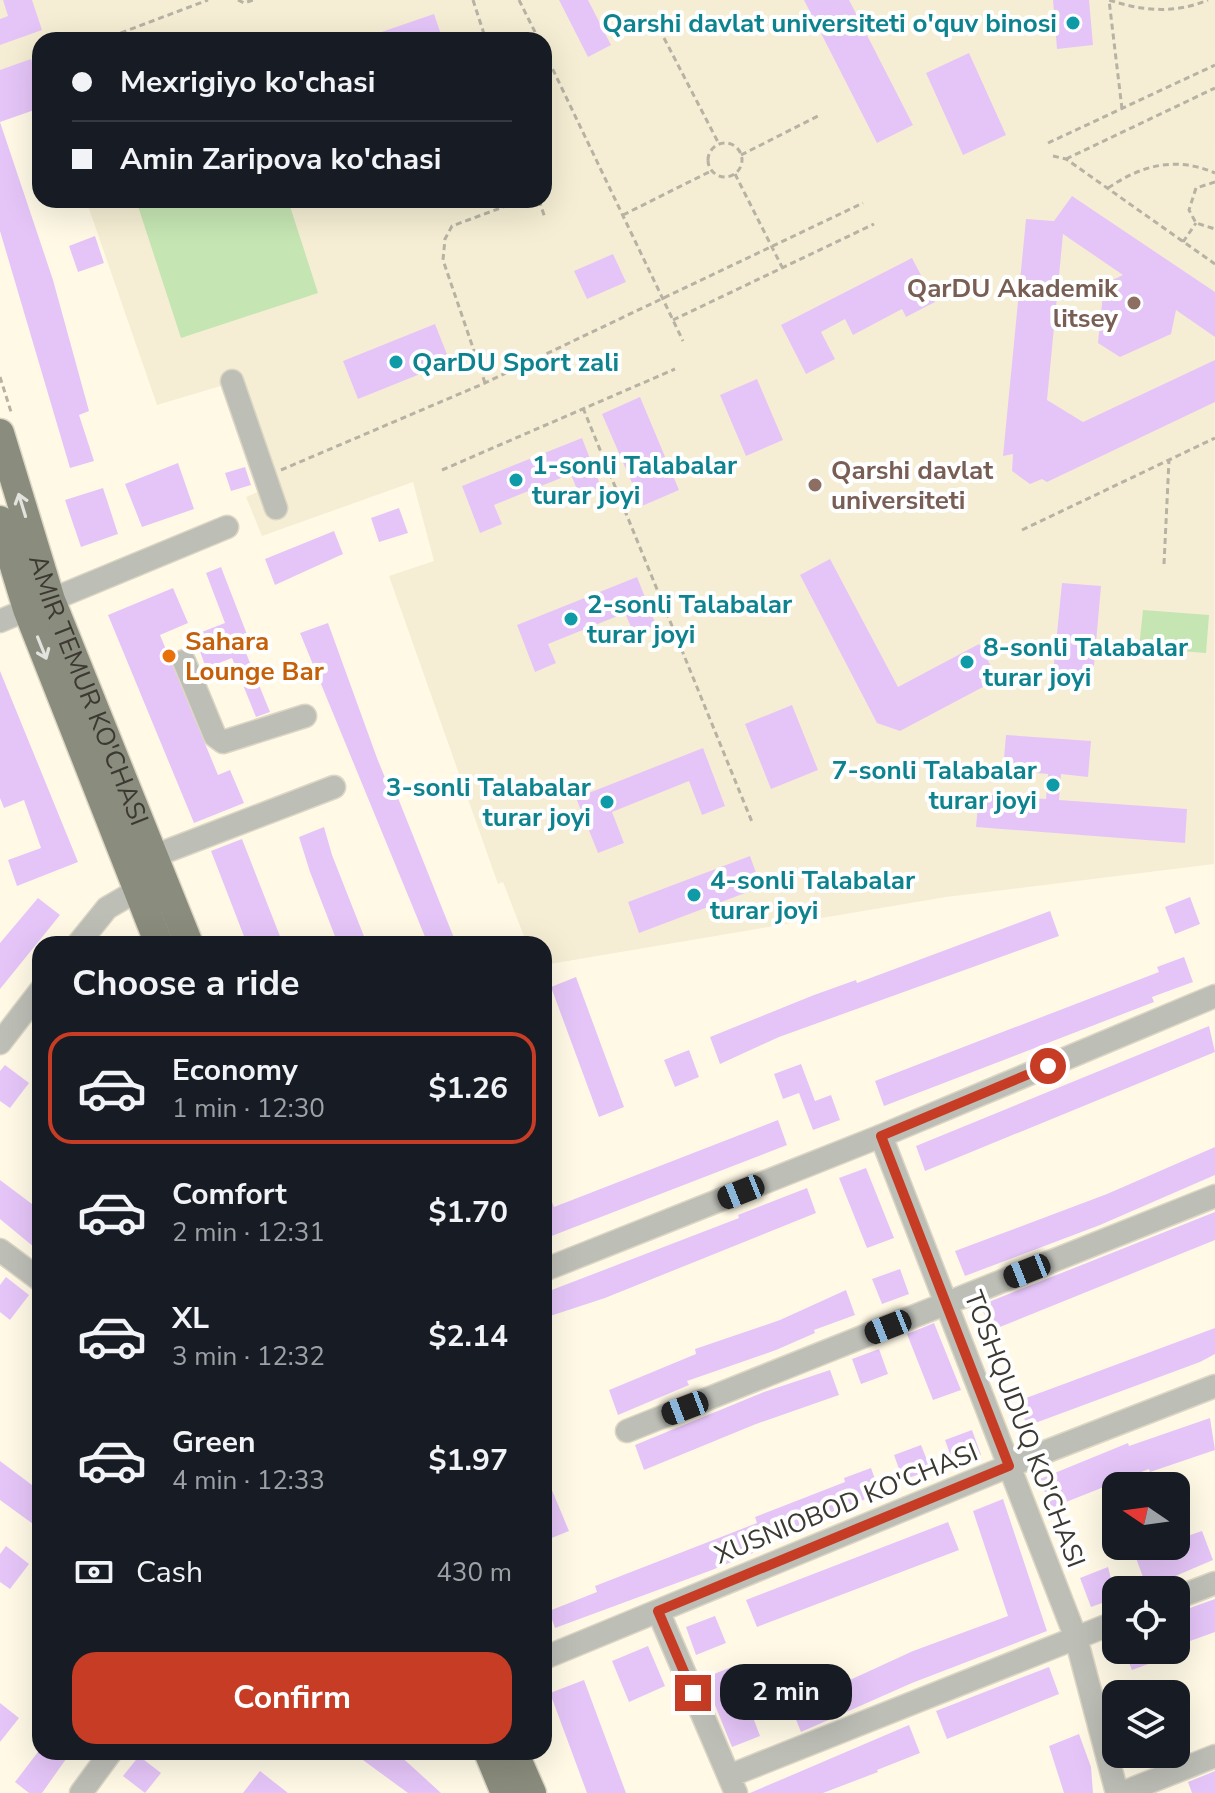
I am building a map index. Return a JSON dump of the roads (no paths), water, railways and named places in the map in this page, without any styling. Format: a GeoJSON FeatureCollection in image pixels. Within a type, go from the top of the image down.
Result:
{"type":"FeatureCollection","features":[{"type":"Feature","properties":{"kind":"main road","name":"AMIR TEMUR KO'CHASI"},"geometry":{"type":"LineString","coordinates":[[0,433],[39,605],[156,936]]}},
{"type":"Feature","properties":{"kind":"main road","name":"AMIR TEMUR KO'CHASI"},"geometry":{"type":"LineString","coordinates":[[0,520],[154,856],[186,936]]}},
{"type":"Feature","properties":{"kind":"main road"},"geometry":{"type":"LineString","coordinates":[[491,1760],[505,1793]]}},
{"type":"Feature","properties":{"kind":"main road"},"geometry":{"type":"LineString","coordinates":[[518,1760],[532,1793]]}},
{"type":"Feature","properties":{"kind":"street"},"geometry":{"type":"LineString","coordinates":[[232,381],[276,508]]}},
{"type":"Feature","properties":{"kind":"street"},"geometry":{"type":"LineString","coordinates":[[0,621],[227,527]]}},
{"type":"Feature","properties":{"kind":"street"},"geometry":{"type":"LineString","coordinates":[[184,661],[215,736],[223,742],[234,742],[305,716]]}},
{"type":"Feature","properties":{"kind":"street"},"geometry":{"type":"LineString","coordinates":[[154,856],[334,787]]}},
{"type":"Feature","properties":{"kind":"street"},"geometry":{"type":"LineString","coordinates":[[84,936],[107,908],[138,890]]}},
{"type":"Feature","properties":{"kind":"street"},"geometry":{"type":"LineString","coordinates":[[552,1267],[881,1136],[1215,996]]}},
{"type":"Feature","properties":{"kind":"street"},"geometry":{"type":"LineString","coordinates":[[0,1043],[32,1001]]}},
{"type":"Feature","properties":{"kind":"street","name":"TOSHQUDUQ KO'CHASI"},"geometry":{"type":"LineString","coordinates":[[881,1136],[1076,1638],[1120,1793]]}},
{"type":"Feature","properties":{"kind":"street"},"geometry":{"type":"LineString","coordinates":[[627,1431],[1215,1196]]}},
{"type":"Feature","properties":{"kind":"street"},"geometry":{"type":"LineString","coordinates":[[0,1250],[32,1274]]}},
{"type":"Feature","properties":{"kind":"street","name":"XUSNIOBOD KO'CHASI"},"geometry":{"type":"LineString","coordinates":[[552,1655],[1009,1466],[1215,1386]]}},
{"type":"Feature","properties":{"kind":"street"},"geometry":{"type":"LineString","coordinates":[[1190,1593],[1215,1583]]}},
{"type":"Feature","properties":{"kind":"street"},"geometry":{"type":"LineString","coordinates":[[658,1611],[732,1785],[1102,1628]]}},
{"type":"Feature","properties":{"kind":"street"},"geometry":{"type":"LineString","coordinates":[[1120,1793],[1215,1756]]}},
{"type":"Feature","properties":{"kind":"street"},"geometry":{"type":"LineString","coordinates":[[81,1793],[105,1760]]}},
{"type":"Feature","properties":{"kind":"place","name":"Qarshi davlat universiteti o'quv binosi"},"geometry":{"type":"Point","coordinates":[1073,23]}},
{"type":"Feature","properties":{"kind":"place","name":"QarDU Akademik litsey"},"geometry":{"type":"Point","coordinates":[1134,303]}},
{"type":"Feature","properties":{"kind":"place","name":"QarDU Sport zali"},"geometry":{"type":"Point","coordinates":[396,362]}},
{"type":"Feature","properties":{"kind":"place","name":"1-sonli Talabalar turar joyi"},"geometry":{"type":"Point","coordinates":[516,480]}},
{"type":"Feature","properties":{"kind":"place","name":"Qarshi davlat universiteti"},"geometry":{"type":"Point","coordinates":[815,485]}},
{"type":"Feature","properties":{"kind":"place","name":"2-sonli Talabalar turar joyi"},"geometry":{"type":"Point","coordinates":[571,619]}},
{"type":"Feature","properties":{"kind":"place","name":"Sahara Lounge Bar"},"geometry":{"type":"Point","coordinates":[169,656]}},
{"type":"Feature","properties":{"kind":"place","name":"8-sonli Talabalar turar joyi"},"geometry":{"type":"Point","coordinates":[967,662]}},
{"type":"Feature","properties":{"kind":"place","name":"7-sonli Talabalar turar joyi"},"geometry":{"type":"Point","coordinates":[1053,785]}},
{"type":"Feature","properties":{"kind":"place","name":"3-sonli Talabalar turar joyi"},"geometry":{"type":"Point","coordinates":[607,802]}},
{"type":"Feature","properties":{"kind":"place","name":"4-sonli Talabalar turar joyi"},"geometry":{"type":"Point","coordinates":[694,895]}}]}
